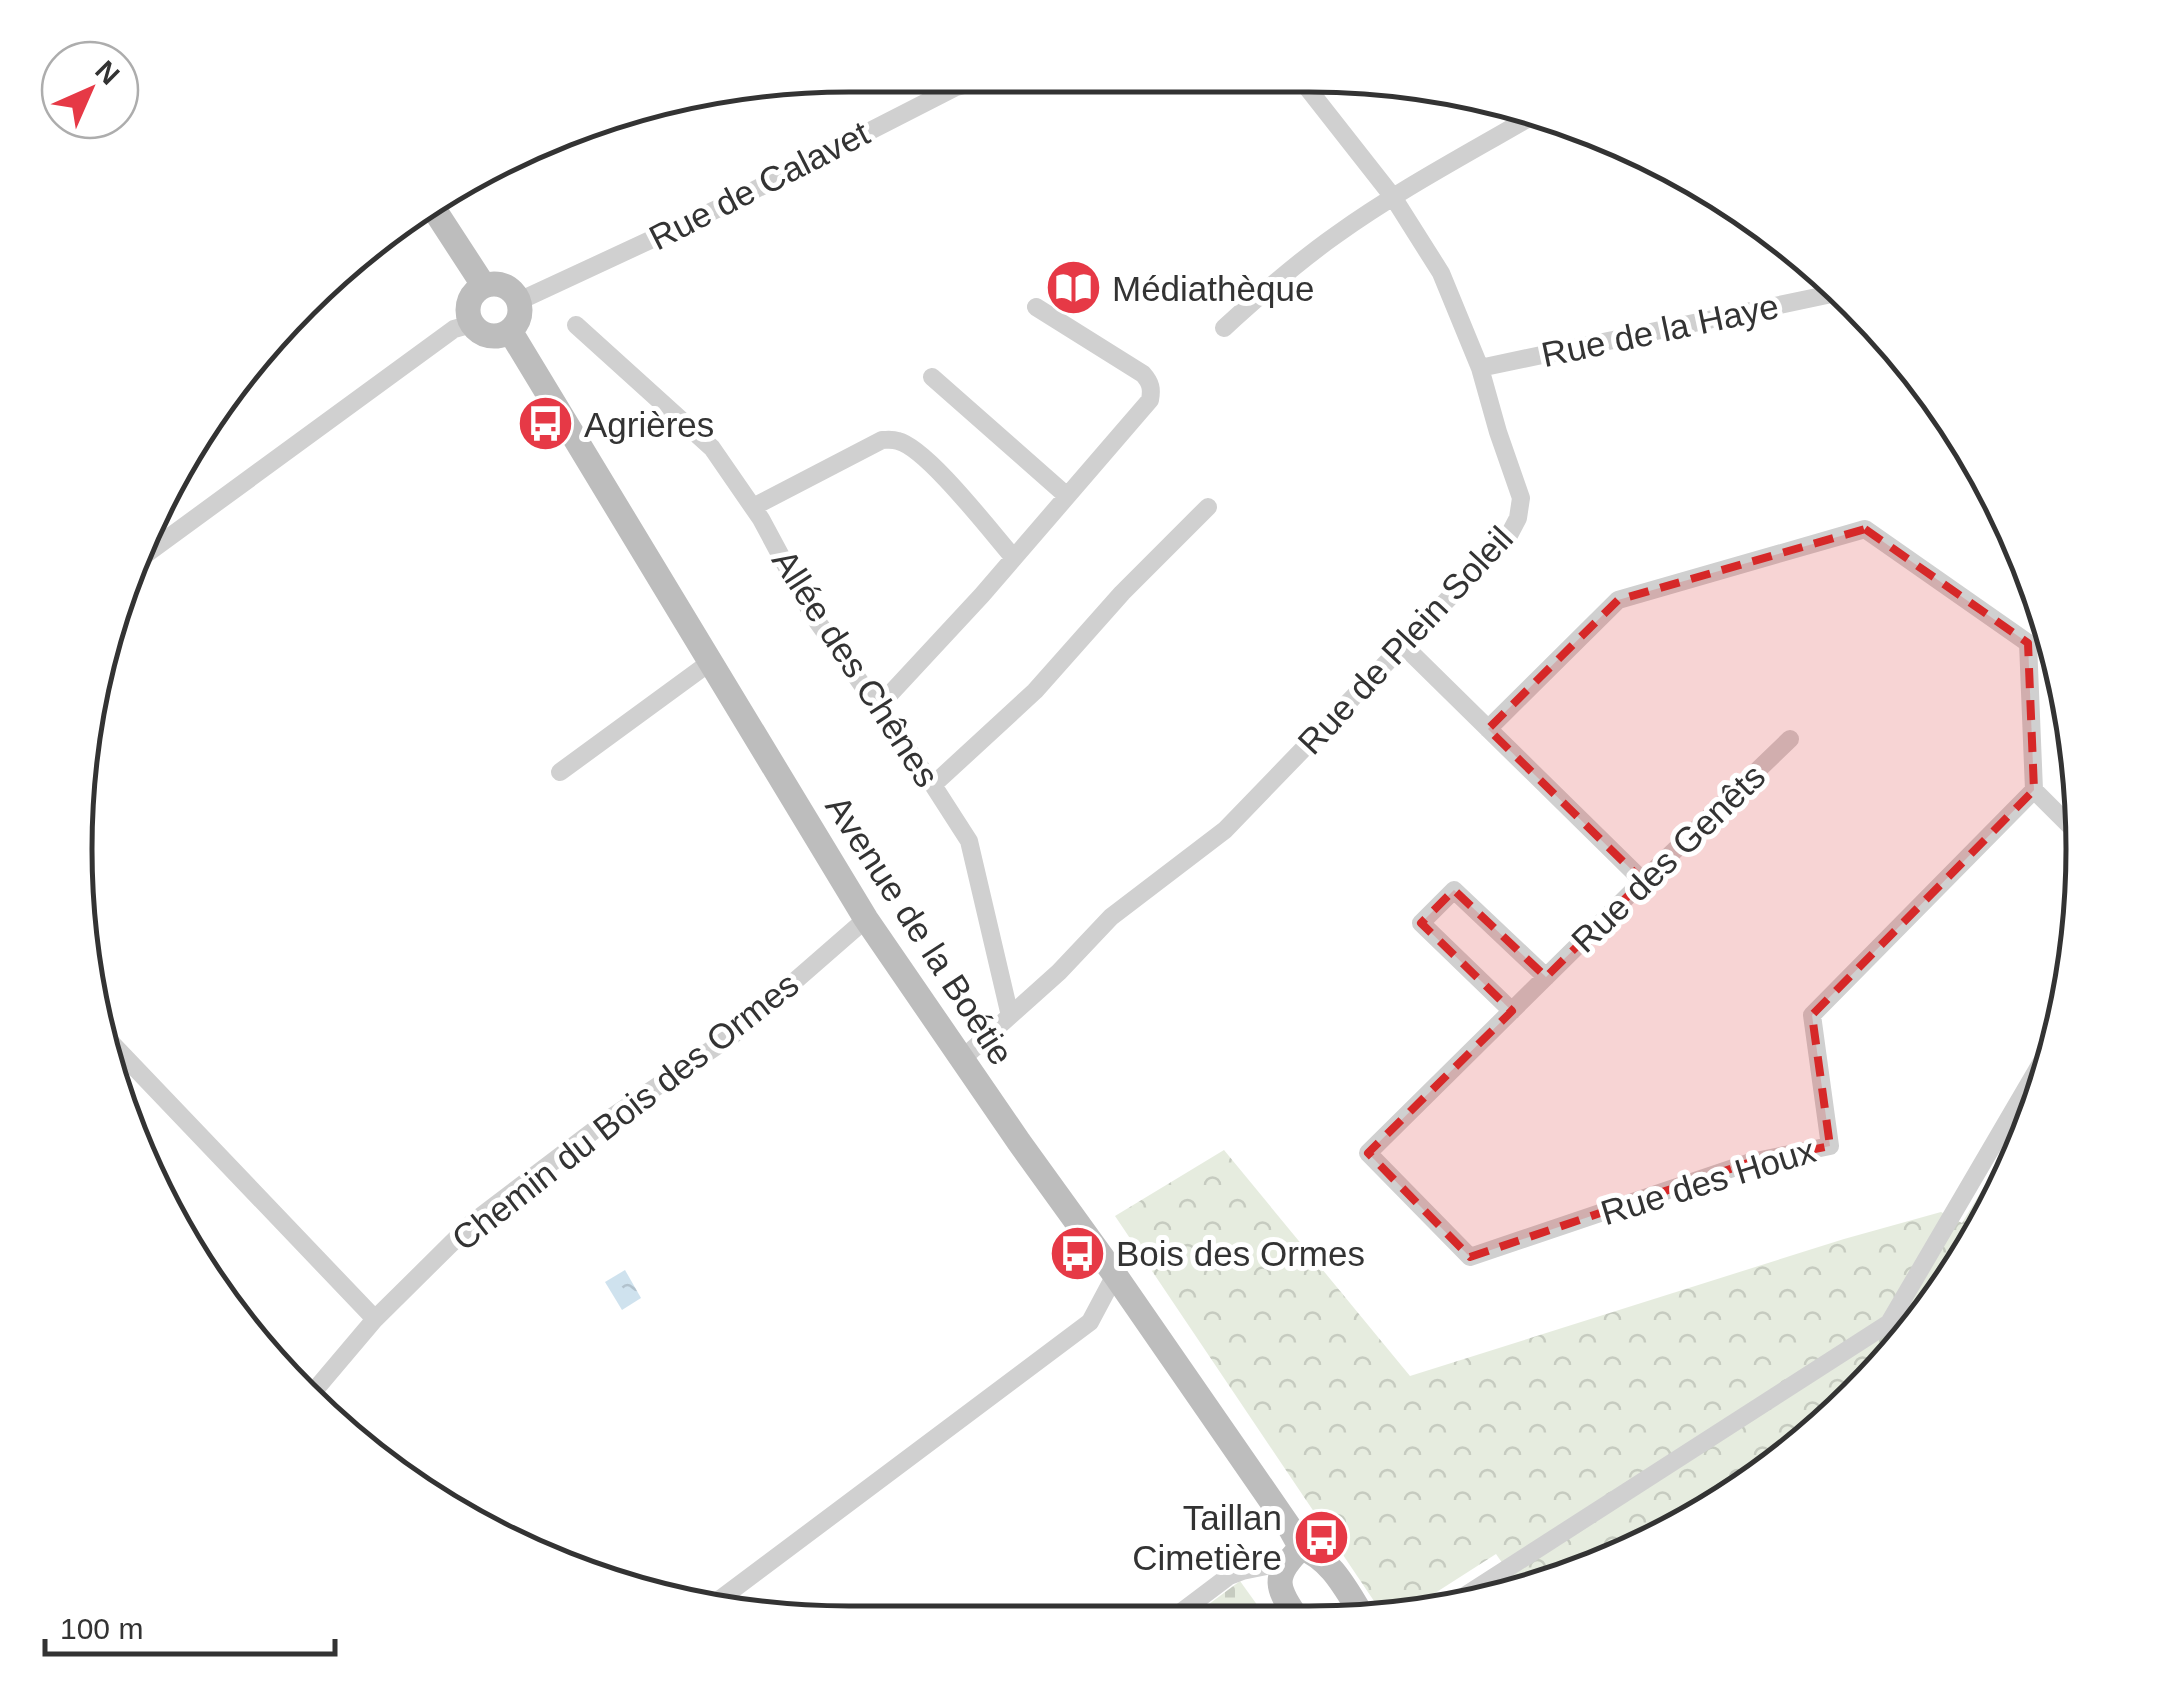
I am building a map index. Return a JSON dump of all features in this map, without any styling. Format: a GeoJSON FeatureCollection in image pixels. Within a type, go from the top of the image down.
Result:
{"type":"FeatureCollection","features":[{"type":"Feature","properties":{"kind":"main road"},"geometry":{"type":"LineString","coordinates":[[437,215],[484,286]]}},
{"type":"Feature","properties":{"kind":"main road"},"geometry":{"type":"LineString","coordinates":[[484,286],[509,288],[519,301],[520,318],[510,331],[486,335],[472,324],[470,302],[484,286]]}},
{"type":"Feature","properties":{"kind":"main road","name":"Avenue de la Boétie"},"geometry":{"type":"LineString","coordinates":[[510,331],[866,919],[1290,1528],[1294,1555]]}},
{"type":"Feature","properties":{"kind":"main road"},"geometry":{"type":"LineString","coordinates":[[1289,1606],[1280,1593],[1279,1578],[1294,1555],[1314,1552],[1325,1561],[1355,1605]]}},
{"type":"Feature","properties":{"kind":"street","name":"Rue de Calavet"},"geometry":{"type":"LineString","coordinates":[[519,301],[717,209],[946,92]]}},
{"type":"Feature","properties":{"kind":"street","name":"Rue de Plein Soleil"},"geometry":{"type":"LineString","coordinates":[[963,1058],[1111,918],[1226,830],[1508,537],[1518,518],[1521,498],[1480,368],[1441,273],[1393,197],[1311,92]]}},
{"type":"Feature","properties":{"kind":"street"},"geometry":{"type":"LineString","coordinates":[[1224,328],[1335,236],[1393,197],[1520,123]]}},
{"type":"Feature","properties":{"kind":"street","name":"Rue de la Haye"},"geometry":{"type":"LineString","coordinates":[[1480,368],[1825,295]]}},
{"type":"Feature","properties":{"kind":"street"},"geometry":{"type":"LineString","coordinates":[[878,707],[1150,400],[1152,390],[1143,374],[1036,307]]}},
{"type":"Feature","properties":{"kind":"street"},"geometry":{"type":"LineString","coordinates":[[156,547],[438,340],[472,324]]}},
{"type":"Feature","properties":{"kind":"street","name":"Allée des Chênes"},"geometry":{"type":"LineString","coordinates":[[576,325],[712,448],[752,507],[812,614],[933,784],[969,842],[1010,1016]]}},
{"type":"Feature","properties":{"kind":"street"},"geometry":{"type":"LineString","coordinates":[[932,377],[1067,496]]}},
{"type":"Feature","properties":{"kind":"street"},"geometry":{"type":"LineString","coordinates":[[752,507],[882,440],[898,440],[933,466],[1014,558]]}},
{"type":"Feature","properties":{"kind":"street"},"geometry":{"type":"LineString","coordinates":[[933,784],[1036,690],[1122,593],[1208,507]]}},
{"type":"Feature","properties":{"kind":"street"},"geometry":{"type":"LineString","coordinates":[[1488,729],[1618,600],[1865,529],[2028,643],[2034,790],[2065,821]]}},
{"type":"Feature","properties":{"kind":"street"},"geometry":{"type":"LineString","coordinates":[[1404,646],[1642,881]]}},
{"type":"Feature","properties":{"kind":"street"},"geometry":{"type":"LineString","coordinates":[[560,772],[709,662]]}},
{"type":"Feature","properties":{"kind":"street","name":"Rue des Genêts"},"geometry":{"type":"LineString","coordinates":[[1368,1153],[1790,739]]}},
{"type":"Feature","properties":{"kind":"street","name":"Rue des Houx"},"geometry":{"type":"LineString","coordinates":[[1368,1153],[1470,1257],[1751,1162],[1830,1146],[1812,1015],[2034,790]]}},
{"type":"Feature","properties":{"kind":"street","name":"Rue des Genêts"},"geometry":{"type":"LineString","coordinates":[[1512,1011],[1421,923],[1454,890],[1546,977]]}},
{"type":"Feature","properties":{"kind":"street","name":"Chemin du Bois des Ormes"},"geometry":{"type":"LineString","coordinates":[[317,1387],[376,1319],[472,1223],[733,1035],[866,919]]}},
{"type":"Feature","properties":{"kind":"street"},"geometry":{"type":"LineString","coordinates":[[120,1052],[376,1319]]}},
{"type":"Feature","properties":{"kind":"street"},"geometry":{"type":"LineString","coordinates":[[1498,1583],[1890,1322],[2029,1084]]}},
{"type":"Feature","properties":{"kind":"street"},"geometry":{"type":"LineString","coordinates":[[725,1596],[1090,1322],[1115,1275]]}},
{"type":"Feature","properties":{"kind":"street"},"geometry":{"type":"LineString","coordinates":[[1188,1606],[1229,1576],[1294,1555]]}},
{"type":"Feature","properties":{"kind":"highlighted area"},"geometry":{"type":"Polygon","coordinates":[[[1865,529],[2028,643],[2034,790],[1812,1015],[1830,1146],[1751,1162],[1470,1257],[1368,1153],[1512,1011],[1421,923],[1454,890],[1546,977],[1643,881],[1488,729],[1618,600],[1865,529]]]}},
{"type":"Feature","properties":{"kind":"green space"},"geometry":{"type":"Polygon","coordinates":[[[1224,1150],[1410,1376],[1941,1212],[1962,1223],[1995,1168],[1939,1270],[1879,1349],[1809,1419],[1730,1479],[1644,1528],[1553,1566],[1513,1578],[1496,1554],[1430,1596],[1376,1603],[1115,1216],[1224,1150]]]}},
{"type":"Feature","properties":{"kind":"green space"},"geometry":{"type":"Polygon","coordinates":[[[1240,1581],[1258,1606],[1206,1606],[1240,1581]]]}},
{"type":"Feature","properties":{"kind":"water"},"geometry":{"type":"Polygon","coordinates":[[[625,1270],[641,1298],[622,1310],[605,1282],[625,1270]]]}},
{"type":"Feature","properties":{"kind":"place","name":"Médiathèque"},"geometry":{"type":"Point","coordinates":[1073,288]}},
{"type":"Feature","properties":{"kind":"place","name":"Agrières"},"geometry":{"type":"Point","coordinates":[545,424]}},
{"type":"Feature","properties":{"kind":"place","name":"Bois des Ormes"},"geometry":{"type":"Point","coordinates":[1077,1253]}},
{"type":"Feature","properties":{"kind":"place","name":"Taillan Cimetière"},"geometry":{"type":"Point","coordinates":[1321,1537]}}]}
